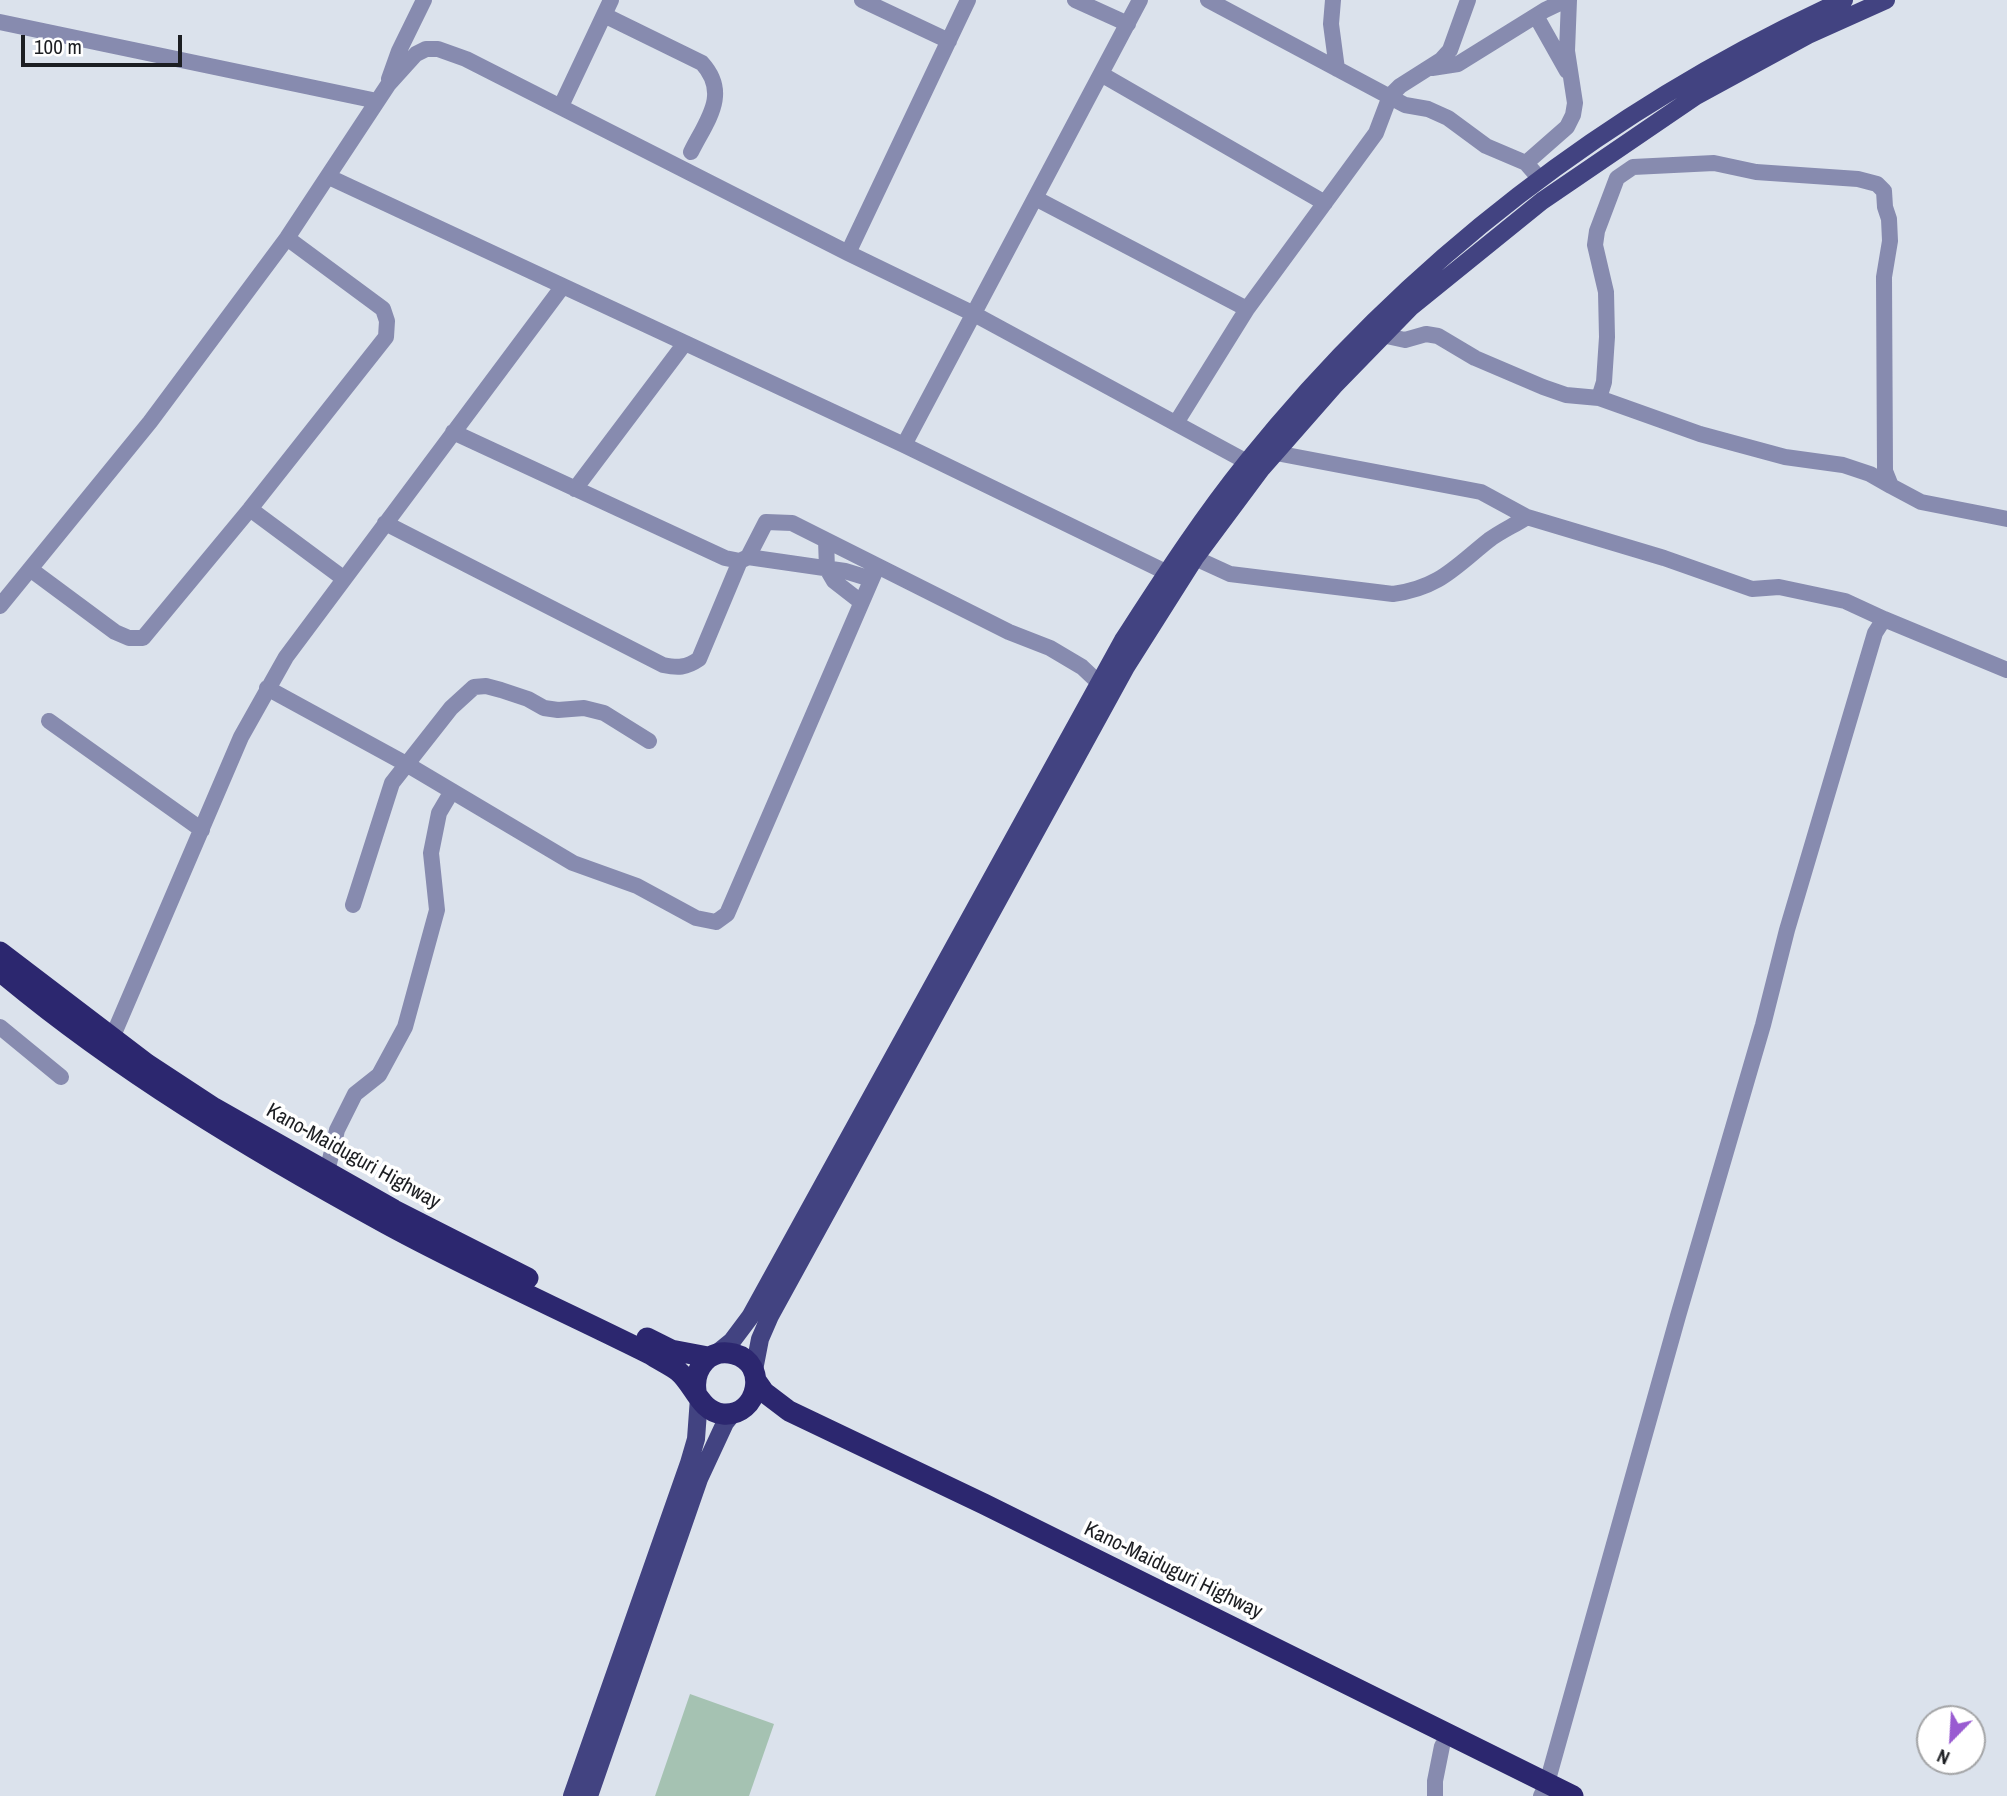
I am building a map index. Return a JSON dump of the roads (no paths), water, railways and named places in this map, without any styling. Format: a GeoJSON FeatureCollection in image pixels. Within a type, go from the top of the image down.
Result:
{"type":"FeatureCollection","features":[{"type":"Feature","properties":{"kind":"highway","name":"Kano-Maiduguri Highway"},"geometry":{"type":"LineString","coordinates":[[0,952],[147,1064],[214,1108],[394,1210],[671,1350],[712,1356]]}},
{"type":"Feature","properties":{"kind":"highway","name":"Kano-Maiduguri Highway"},"geometry":{"type":"LineString","coordinates":[[0,971],[78,1032],[206,1121],[387,1224],[650,1354],[677,1370],[697,1394]]}},
{"type":"Feature","properties":{"kind":"highway"},"geometry":{"type":"LineString","coordinates":[[734,1353],[742,1357],[755,1376],[755,1393],[750,1403],[737,1411],[725,1414],[710,1409],[697,1394],[697,1372],[712,1356],[734,1353]]}},
{"type":"Feature","properties":{"kind":"highway","name":"Kano-Maiduguri Highway"},"geometry":{"type":"LineString","coordinates":[[755,1376],[764,1392],[789,1411],[992,1508],[1544,1792]]}},
{"type":"Feature","properties":{"kind":"highway","name":"Kano-Maiduguri Highway"},"geometry":{"type":"LineString","coordinates":[[737,1411],[759,1410],[797,1425],[1442,1746],[1544,1792],[1573,1796]]}},
{"type":"Feature","properties":{"kind":"main road"},"geometry":{"type":"LineString","coordinates":[[755,1376],[756,1350],[770,1316],[1174,576],[1247,462],[1331,366],[1396,298],[1539,178],[1642,110],[1738,52],[1844,0]]}},
{"type":"Feature","properties":{"kind":"main road"},"geometry":{"type":"LineString","coordinates":[[712,1356],[732,1341],[750,1317],[1123,640],[1174,576],[1195,558],[1262,468],[1382,335],[1411,307],[1542,201],[1696,96],[1752,64],[1886,0]]}},
{"type":"Feature","properties":{"kind":"main road"},"geometry":{"type":"LineString","coordinates":[[572,1796],[689,1463],[696,1439],[697,1394]]}},
{"type":"Feature","properties":{"kind":"main road"},"geometry":{"type":"LineString","coordinates":[[589,1796],[699,1479],[725,1423],[737,1411]]}},
{"type":"Feature","properties":{"kind":"street"},"geometry":{"type":"LineString","coordinates":[[388,85],[399,51],[424,0]]}},
{"type":"Feature","properties":{"kind":"street"},"geometry":{"type":"LineString","coordinates":[[862,0],[949,41]]}},
{"type":"Feature","properties":{"kind":"street"},"geometry":{"type":"LineString","coordinates":[[848,253],[968,0]]}},
{"type":"Feature","properties":{"kind":"street"},"geometry":{"type":"LineString","coordinates":[[1075,0],[1128,24]]}},
{"type":"Feature","properties":{"kind":"street"},"geometry":{"type":"LineString","coordinates":[[904,446],[1140,0]]}},
{"type":"Feature","properties":{"kind":"street"},"geometry":{"type":"LineString","coordinates":[[1208,0],[1405,105],[1428,109],[1448,118],[1486,146],[1526,163],[1539,178]]}},
{"type":"Feature","properties":{"kind":"street"},"geometry":{"type":"LineString","coordinates":[[1334,0],[1331,24],[1337,69]]}},
{"type":"Feature","properties":{"kind":"street"},"geometry":{"type":"LineString","coordinates":[[1176,423],[1247,309],[1376,133],[1390,96],[1400,86],[1441,60],[1450,50],[1468,0]]}},
{"type":"Feature","properties":{"kind":"street"},"geometry":{"type":"LineString","coordinates":[[1430,68],[1458,64],[1536,16],[1568,0],[1567,43],[1575,103],[1573,115],[1567,127],[1526,163]]}},
{"type":"Feature","properties":{"kind":"street"},"geometry":{"type":"LineString","coordinates":[[561,106],[607,7],[702,63],[711,73],[716,101],[691,152]]}},
{"type":"Feature","properties":{"kind":"street"},"geometry":{"type":"LineString","coordinates":[[1536,16],[1570,76]]}},
{"type":"Feature","properties":{"kind":"street"},"geometry":{"type":"LineString","coordinates":[[0,22],[377,100]]}},
{"type":"Feature","properties":{"kind":"street"},"geometry":{"type":"LineString","coordinates":[[409,30],[974,314],[1247,462]]}},
{"type":"Feature","properties":{"kind":"street"},"geometry":{"type":"LineString","coordinates":[[0,606],[150,422],[287,239],[388,85],[416,54],[426,49],[452,53]]}},
{"type":"Feature","properties":{"kind":"street"},"geometry":{"type":"LineString","coordinates":[[1101,74],[1325,202]]}},
{"type":"Feature","properties":{"kind":"street"},"geometry":{"type":"LineString","coordinates":[[1599,398],[1604,382],[1607,337],[1606,292],[1595,245],[1597,232],[1617,178],[1633,167],[1714,163],[1756,172],[1858,178],[1877,184],[1884,191],[1889,219],[1890,242],[1884,277],[1883,392],[1885,471],[1891,486]]}},
{"type":"Feature","properties":{"kind":"street"},"geometry":{"type":"LineString","coordinates":[[329,177],[904,446],[1174,576]]}},
{"type":"Feature","properties":{"kind":"street"},"geometry":{"type":"LineString","coordinates":[[1035,198],[1247,309]]}},
{"type":"Feature","properties":{"kind":"street"},"geometry":{"type":"LineString","coordinates":[[30,569],[115,632],[129,638],[143,638],[250,509],[386,337],[387,321],[383,309],[287,239]]}},
{"type":"Feature","properties":{"kind":"street"},"geometry":{"type":"LineString","coordinates":[[112,1038],[242,737],[267,688],[297,640],[563,286]]}},
{"type":"Feature","properties":{"kind":"street"},"geometry":{"type":"LineString","coordinates":[[1382,335],[1405,340],[1426,334],[1438,336],[1475,358],[1543,387],[1566,394],[1599,398],[1700,435],[1785,457],[1843,465],[1870,474],[1922,502],[2007,519]]}},
{"type":"Feature","properties":{"kind":"street"},"geometry":{"type":"LineString","coordinates":[[575,489],[685,343]]}},
{"type":"Feature","properties":{"kind":"street"},"geometry":{"type":"LineString","coordinates":[[453,432],[710,552],[744,559],[874,573]]}},
{"type":"Feature","properties":{"kind":"street"},"geometry":{"type":"LineString","coordinates":[[1276,453],[1481,492],[1527,517],[1664,558],[1752,589],[1779,587],[1845,601],[2007,670]]}},
{"type":"Feature","properties":{"kind":"street"},"geometry":{"type":"LineString","coordinates":[[250,509],[343,578]]}},
{"type":"Feature","properties":{"kind":"street"},"geometry":{"type":"LineString","coordinates":[[1195,558],[1230,574],[1393,594],[1405,593],[1416,591],[1445,576],[1491,539],[1527,517]]}},
{"type":"Feature","properties":{"kind":"street"},"geometry":{"type":"LineString","coordinates":[[384,523],[663,666],[678,668],[689,666],[699,659],[744,559],[766,522],[792,523],[826,540],[874,573],[1050,648],[1082,667],[1099,683]]}},
{"type":"Feature","properties":{"kind":"street"},"geometry":{"type":"LineString","coordinates":[[826,540],[828,569],[834,580],[861,603]]}},
{"type":"Feature","properties":{"kind":"street"},"geometry":{"type":"LineString","coordinates":[[267,688],[408,765],[572,863],[637,886],[696,918],[716,922],[727,914],[874,573]]}},
{"type":"Feature","properties":{"kind":"street"},"geometry":{"type":"LineString","coordinates":[[1544,1792],[1830,779],[1875,633],[1884,619]]}},
{"type":"Feature","properties":{"kind":"street"},"geometry":{"type":"LineString","coordinates":[[353,905],[392,783],[451,708],[474,687],[486,686],[528,699],[544,708],[584,708],[604,713],[649,741]]}},
{"type":"Feature","properties":{"kind":"street"},"geometry":{"type":"LineString","coordinates":[[49,722],[202,830]]}},
{"type":"Feature","properties":{"kind":"street"},"geometry":{"type":"LineString","coordinates":[[327,1172],[337,1130],[355,1094],[379,1075],[405,1027],[437,910],[431,853],[439,813],[452,791]]}},
{"type":"Feature","properties":{"kind":"street"},"geometry":{"type":"LineString","coordinates":[[0,1027],[61,1077]]}},
{"type":"Feature","properties":{"kind":"street"},"geometry":{"type":"LineString","coordinates":[[1435,1796],[1442,1746]]}}]}
